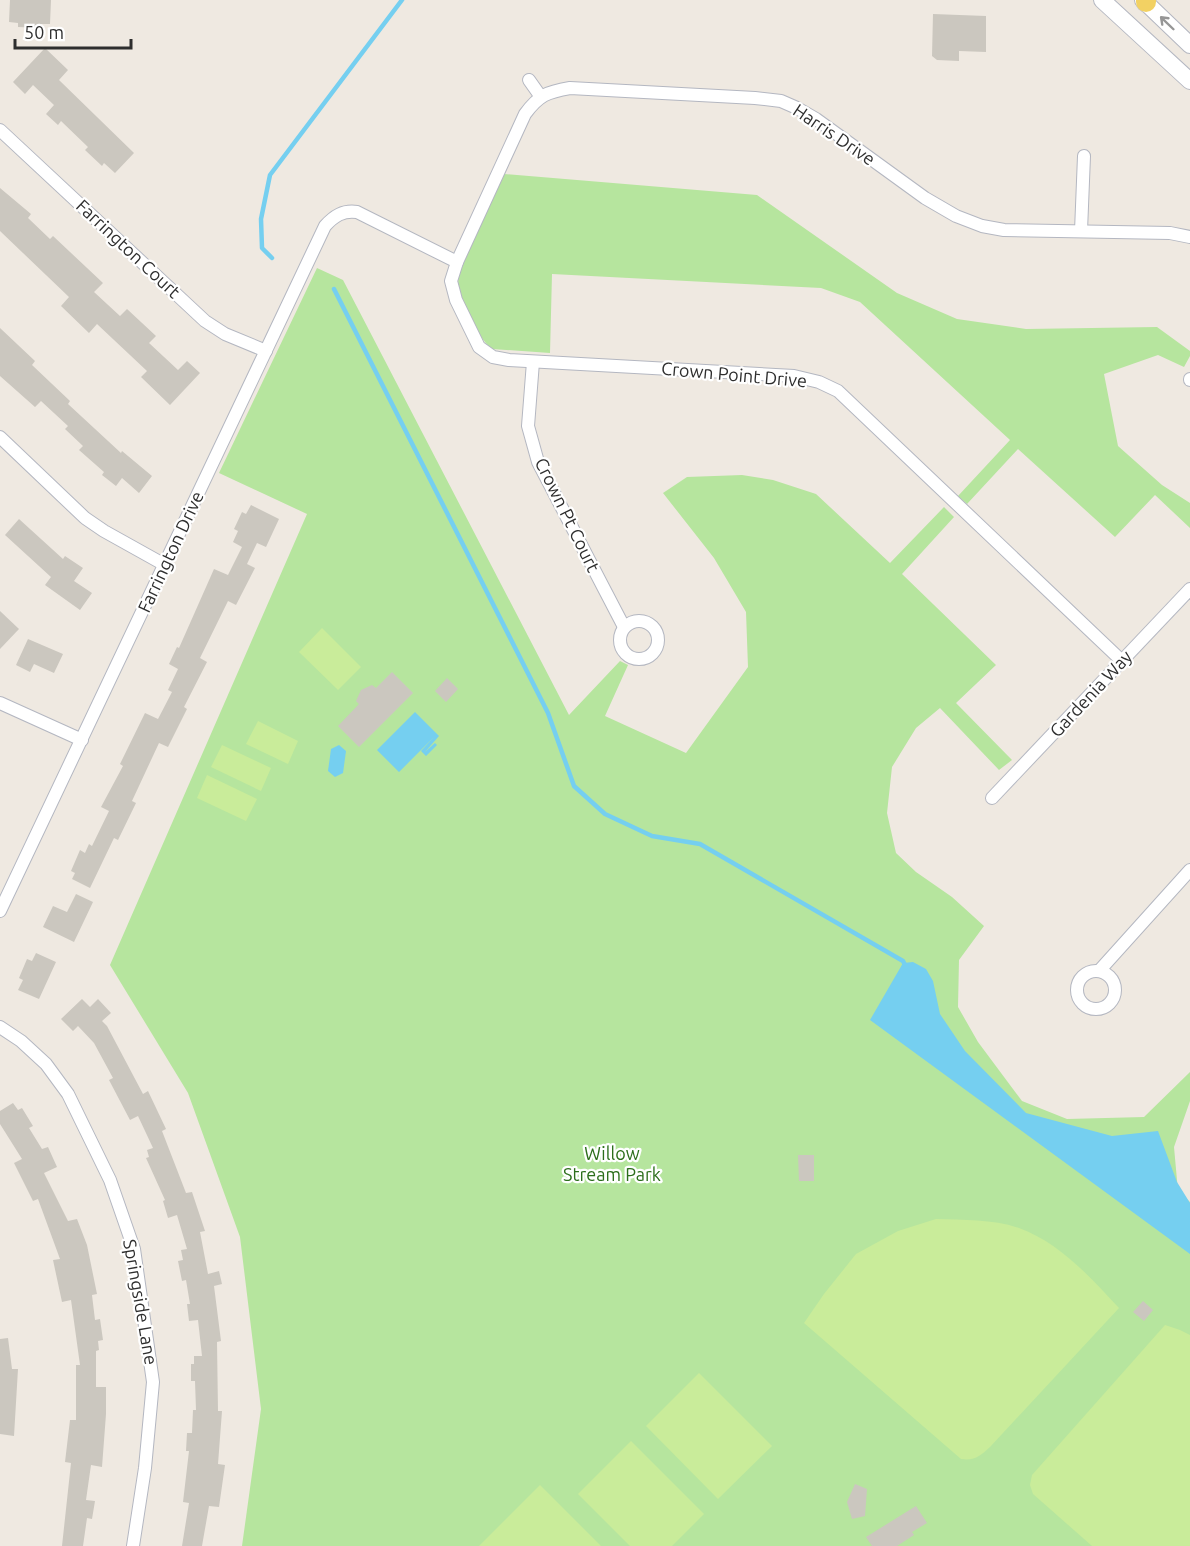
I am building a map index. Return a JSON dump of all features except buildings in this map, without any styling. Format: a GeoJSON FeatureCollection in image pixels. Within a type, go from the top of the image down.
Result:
{"type":"FeatureCollection","features":[{"type":"Feature","properties":{"kind":"main road"},"geometry":{"type":"LineString","coordinates":[[1102,0],[1190,81]]}},
{"type":"Feature","properties":{"kind":"main road"},"geometry":{"type":"LineString","coordinates":[[1145,1],[1190,45]]}},
{"type":"Feature","properties":{"kind":"street"},"geometry":{"type":"LineString","coordinates":[[457,262],[525,114],[534,101],[541,97],[529,80]]}},
{"type":"Feature","properties":{"kind":"street","name":"Harris Drive"},"geometry":{"type":"LineString","coordinates":[[541,97],[549,92],[570,88],[781,101],[816,119],[926,198],[956,216],[982,226],[1004,230],[1170,234],[1190,237]]}},
{"type":"Feature","properties":{"kind":"street","name":"Farrington Court"},"geometry":{"type":"LineString","coordinates":[[0,130],[205,321],[225,334],[266,351]]}},
{"type":"Feature","properties":{"kind":"street"},"geometry":{"type":"LineString","coordinates":[[1081,231],[1084,156]]}},
{"type":"Feature","properties":{"kind":"street","name":"Farrington Drive"},"geometry":{"type":"LineString","coordinates":[[0,911],[324,226],[342,212],[357,212],[457,262]]}},
{"type":"Feature","properties":{"kind":"street","name":"Crown Point Drive"},"geometry":{"type":"LineString","coordinates":[[457,262],[451,281],[456,300],[479,347],[493,357],[533,362],[795,376],[819,382],[838,392],[1122,661]]}},
{"type":"Feature","properties":{"kind":"street","name":"Crown Pt Court"},"geometry":{"type":"LineString","coordinates":[[533,362],[528,426],[538,462],[624,627]]}},
{"type":"Feature","properties":{"kind":"street"},"geometry":{"type":"LineString","coordinates":[[0,437],[85,518],[165,565]]}},
{"type":"Feature","properties":{"kind":"street","name":"Gardenia Way"},"geometry":{"type":"LineString","coordinates":[[992,798],[1190,589]]}},
{"type":"Feature","properties":{"kind":"street"},"geometry":{"type":"LineString","coordinates":[[0,703],[82,740]]}},
{"type":"Feature","properties":{"kind":"street"},"geometry":{"type":"LineString","coordinates":[[1099,971],[1190,870]]}},
{"type":"Feature","properties":{"kind":"street","name":"Springside Lane"},"geometry":{"type":"LineString","coordinates":[[0,1027],[21,1041],[46,1064],[68,1094],[110,1180],[134,1250],[153,1382],[145,1468],[133,1546]]}},
{"type":"Feature","properties":{"kind":"green space"},"geometry":{"type":"Polygon","coordinates":[[[504,174],[757,195],[897,293],[957,319],[1026,329],[1157,327],[1190,351],[1184,367],[1158,355],[1104,374],[1118,446],[1162,485],[1190,503],[1190,528],[1155,495],[1115,537],[1018,449],[967,504],[958,496],[1010,440],[860,302],[821,288],[552,274],[550,353],[492,349],[482,339],[469,316],[459,291],[458,279],[504,174]]]}},
{"type":"Feature","properties":{"kind":"green space","name":"Willow Stream Park"},"geometry":{"type":"Polygon","coordinates":[[[317,268],[343,280],[569,715],[620,661],[628,665],[605,716],[686,753],[748,667],[746,612],[714,558],[663,493],[687,477],[742,475],[773,480],[816,494],[890,563],[944,507],[954,517],[902,574],[996,665],[956,703],[1012,760],[999,770],[940,708],[916,728],[892,767],[887,813],[896,853],[916,872],[952,897],[984,926],[959,960],[958,1007],[978,1042],[1022,1101],[1067,1119],[1144,1117],[1190,1072],[1190,1101],[1174,1147],[1178,1191],[1190,1202],[1190,1546],[242,1546],[261,1409],[240,1237],[188,1093],[110,965],[307,514],[219,473],[317,268]]]}},
{"type":"Feature","properties":{"kind":"green space"},"geometry":{"type":"Polygon","coordinates":[[[322,628],[361,667],[338,690],[299,652],[322,628]]]}},
{"type":"Feature","properties":{"kind":"green space"},"geometry":{"type":"Polygon","coordinates":[[[258,721],[298,741],[288,764],[246,744],[258,721]]]}},
{"type":"Feature","properties":{"kind":"green space"},"geometry":{"type":"Polygon","coordinates":[[[222,745],[271,768],[261,791],[211,767],[222,745]]]}},
{"type":"Feature","properties":{"kind":"green space"},"geometry":{"type":"Polygon","coordinates":[[[207,775],[257,799],[246,821],[197,798],[207,775]]]}},
{"type":"Feature","properties":{"kind":"green space"},"geometry":{"type":"Polygon","coordinates":[[[936,1219],[999,1223],[1034,1234],[1074,1262],[1119,1308],[990,1447],[970,1459],[961,1459],[804,1323],[856,1254],[898,1231],[936,1219]]]}},
{"type":"Feature","properties":{"kind":"green space"},"geometry":{"type":"Polygon","coordinates":[[[1165,1325],[1190,1335],[1190,1546],[1092,1546],[1033,1494],[1030,1485],[1032,1475],[1165,1325]]]}},
{"type":"Feature","properties":{"kind":"green space"},"geometry":{"type":"Polygon","coordinates":[[[699,1373],[772,1446],[718,1499],[646,1426],[699,1373]]]}},
{"type":"Feature","properties":{"kind":"green space"},"geometry":{"type":"Polygon","coordinates":[[[631,1441],[704,1514],[672,1546],[630,1546],[578,1494],[631,1441]]]}},
{"type":"Feature","properties":{"kind":"green space"},"geometry":{"type":"Polygon","coordinates":[[[540,1485],[601,1546],[479,1546],[540,1485]]]}},
{"type":"Feature","properties":{"kind":"water"},"geometry":{"type":"Polygon","coordinates":[[[415,712],[439,736],[425,752],[435,743],[437,745],[426,756],[421,751],[434,737],[399,772],[377,750],[415,712]]]}},
{"type":"Feature","properties":{"kind":"water"},"geometry":{"type":"Polygon","coordinates":[[[339,745],[346,751],[343,773],[335,777],[328,771],[331,749],[339,745]]]}},
{"type":"Feature","properties":{"kind":"water"},"geometry":{"type":"Polygon","coordinates":[[[913,962],[926,969],[933,981],[940,1014],[965,1051],[1026,1113],[1112,1136],[1158,1131],[1177,1182],[1190,1203],[1190,1254],[870,1020],[903,963],[913,962]]]}},
{"type":"Feature","properties":{"kind":"waterway"},"geometry":{"type":"LineString","coordinates":[[272,258],[262,248],[261,219],[270,175],[402,0]]}},
{"type":"Feature","properties":{"kind":"waterway"},"geometry":{"type":"LineString","coordinates":[[334,289],[548,713],[574,786],[605,814],[652,836],[700,844],[903,961],[906,967]]}}]}
